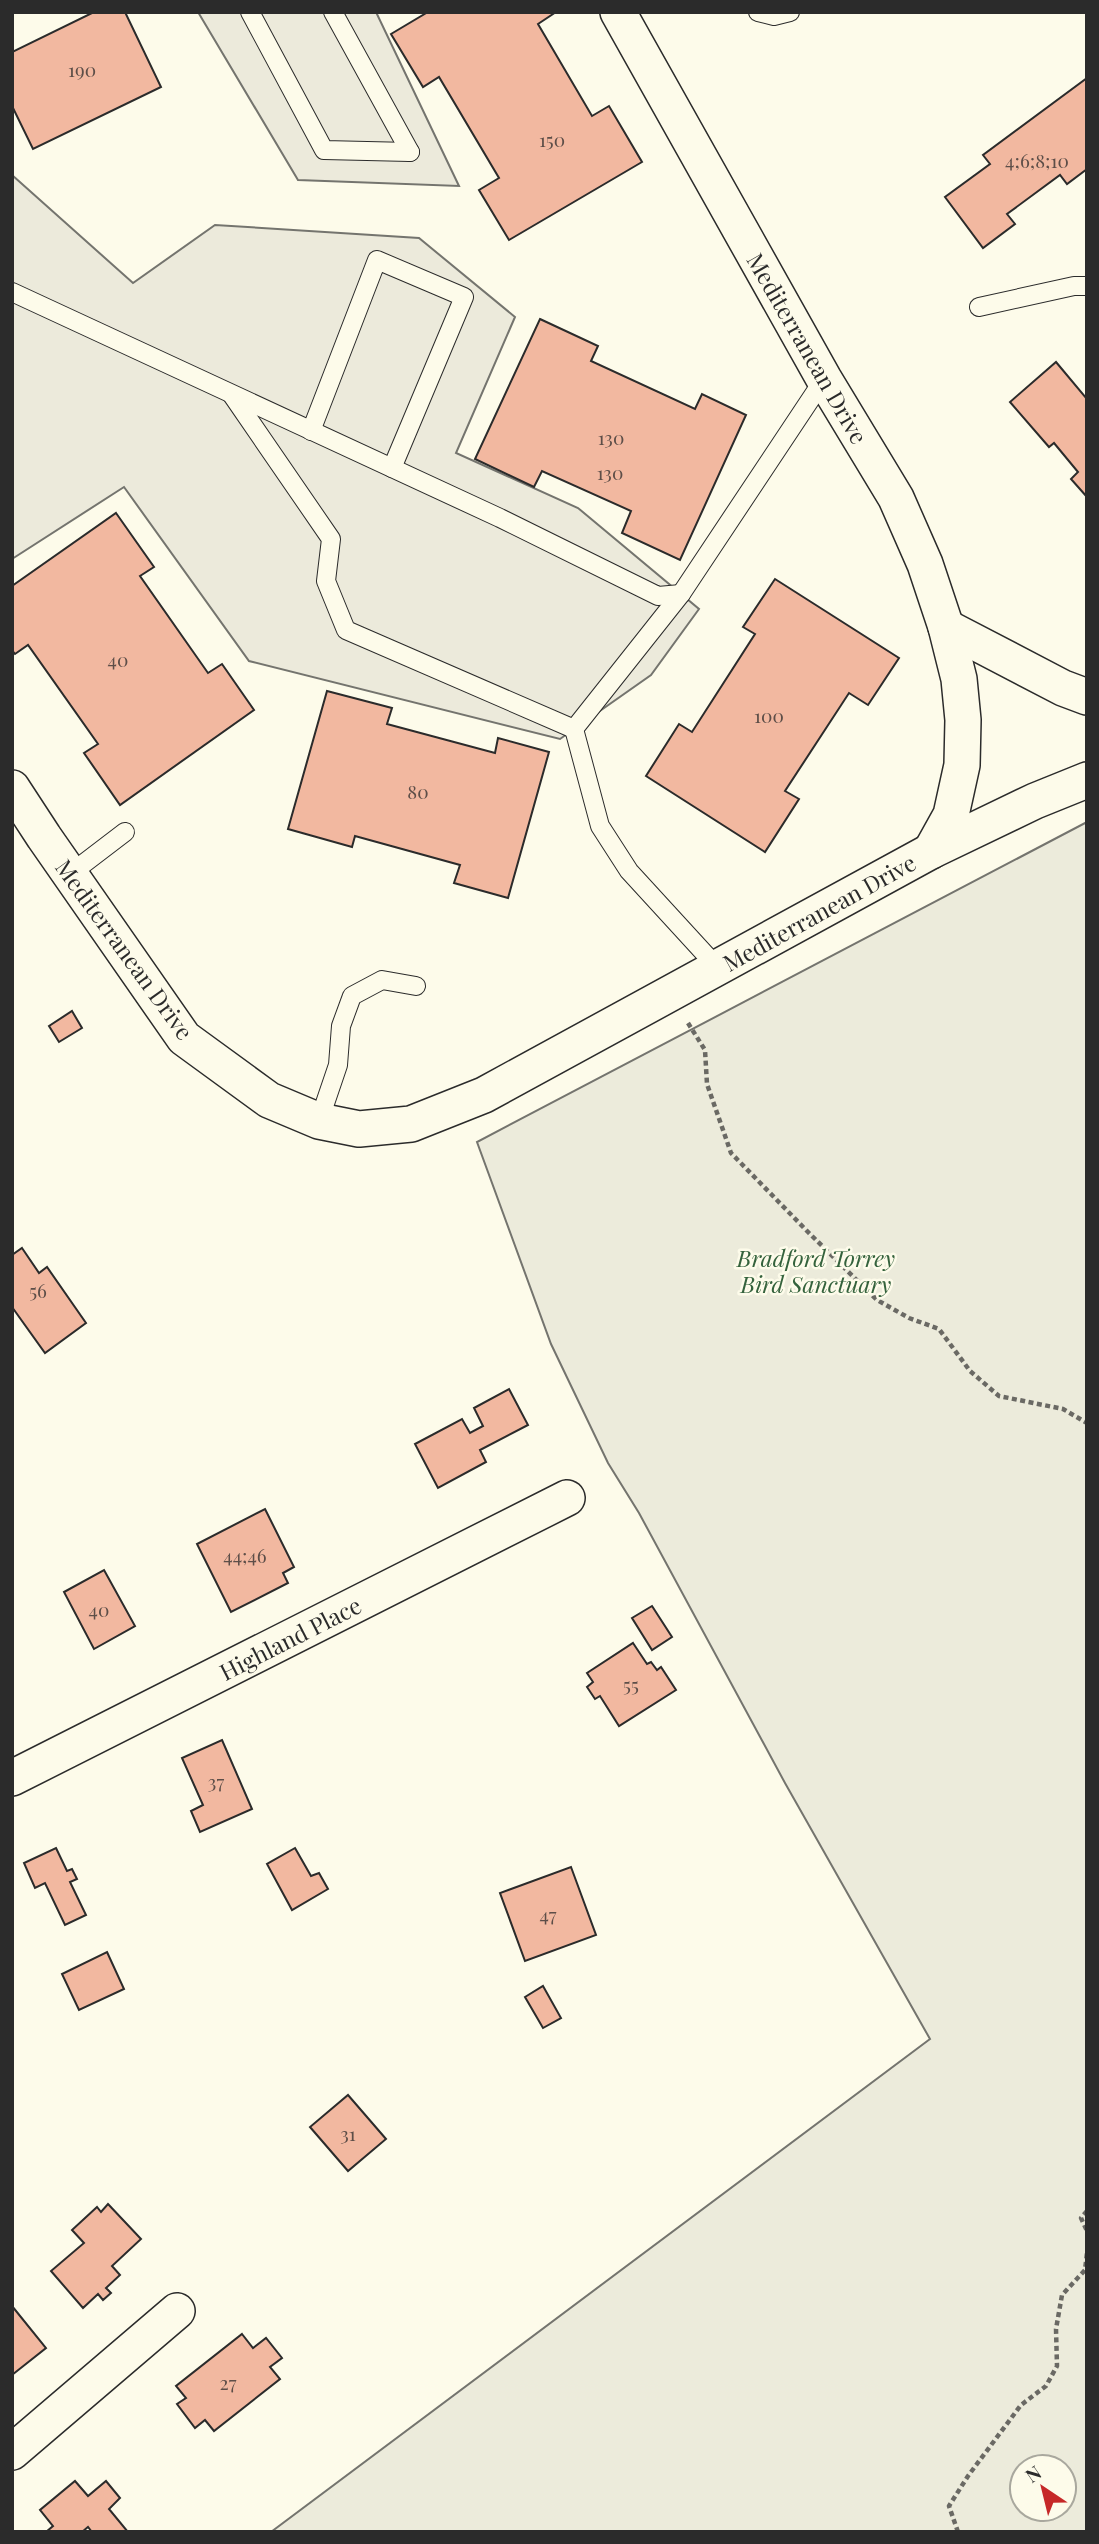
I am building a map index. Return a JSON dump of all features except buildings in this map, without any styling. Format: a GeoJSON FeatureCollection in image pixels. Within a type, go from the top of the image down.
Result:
{"type":"FeatureCollection","features":[{"type":"Feature","properties":{"kind":"street","name":"Mediterranean Drive"},"geometry":{"type":"LineString","coordinates":[[12,788],[184,1038],[269,1100],[319,1121],[359,1129],[411,1124],[484,1095],[931,851],[951,815],[962,765],[959,679],[946,627],[925,564],[896,498],[824,379],[618,12]]}},
{"type":"Feature","properties":{"kind":"street"},"geometry":{"type":"LineString","coordinates":[[946,627],[1063,688],[1087,697]]}},
{"type":"Feature","properties":{"kind":"street"},"geometry":{"type":"LineString","coordinates":[[931,851],[1035,801],[1087,780]]}},
{"type":"Feature","properties":{"kind":"street","name":"Highland Place"},"geometry":{"type":"LineString","coordinates":[[12,1778],[567,1498]]}},
{"type":"Feature","properties":{"kind":"street"},"geometry":{"type":"LineString","coordinates":[[12,2452],[177,2311]]}},
{"type":"Feature","properties":{"kind":"lane"},"geometry":{"type":"LineString","coordinates":[[250,12],[324,150],[410,152],[333,12]]}},
{"type":"Feature","properties":{"kind":"lane"},"geometry":{"type":"LineString","coordinates":[[758,12],[774,16],[790,12]]}},
{"type":"Feature","properties":{"kind":"lane"},"geometry":{"type":"LineString","coordinates":[[311,431],[376,260],[464,297],[392,468]]}},
{"type":"Feature","properties":{"kind":"lane"},"geometry":{"type":"LineString","coordinates":[[979,307],[1074,286],[1087,286]]}},
{"type":"Feature","properties":{"kind":"lane"},"geometry":{"type":"LineString","coordinates":[[12,292],[500,518],[658,596],[681,594]]}},
{"type":"Feature","properties":{"kind":"lane"},"geometry":{"type":"LineString","coordinates":[[574,729],[681,594],[824,379]]}},
{"type":"Feature","properties":{"kind":"lane"},"geometry":{"type":"LineString","coordinates":[[232,395],[331,539],[326,581],[346,630],[574,729]]}},
{"type":"Feature","properties":{"kind":"lane"},"geometry":{"type":"LineString","coordinates":[[574,729],[600,827],[629,871],[717,967]]}},
{"type":"Feature","properties":{"kind":"lane"},"geometry":{"type":"LineString","coordinates":[[70,874],[125,832]]}},
{"type":"Feature","properties":{"kind":"lane"},"geometry":{"type":"LineString","coordinates":[[319,1121],[338,1065],[341,1026],[352,996],[382,980],[415,986]]}},
{"type":"Feature","properties":{"kind":"path"},"geometry":{"type":"LineString","coordinates":[[670,993],[705,1051],[707,1084],[731,1153],[877,1300],[909,1318],[939,1329],[970,1371],[999,1396],[1063,1409],[1087,1423]]}},
{"type":"Feature","properties":{"kind":"path"},"geometry":{"type":"LineString","coordinates":[[1087,2211],[1081,2218],[1087,2231]]}},
{"type":"Feature","properties":{"kind":"path"},"geometry":{"type":"LineString","coordinates":[[958,2532],[949,2506],[1021,2405],[1046,2386],[1057,2366],[1056,2329],[1062,2295],[1085,2270],[1087,2253]]}},
{"type":"Feature","properties":{"kind":"green space","name":"Bradford Torrey Bird Sanctuary"},"geometry":{"type":"Polygon","coordinates":[[[1087,822],[1087,2532],[271,2532],[930,2039],[785,1783],[639,1513],[608,1463],[551,1344],[477,1142],[1087,822]]]}},
{"type":"Feature","properties":{"kind":"shaded area"},"geometry":{"type":"Polygon","coordinates":[[[198,12],[376,12],[459,186],[298,180],[198,12]]]}},
{"type":"Feature","properties":{"kind":"shaded area"},"geometry":{"type":"Polygon","coordinates":[[[12,175],[133,283],[215,225],[419,238],[515,317],[456,453],[578,508],[699,609],[651,675],[560,739],[249,661],[124,487],[12,559],[12,175]]]}}]}
